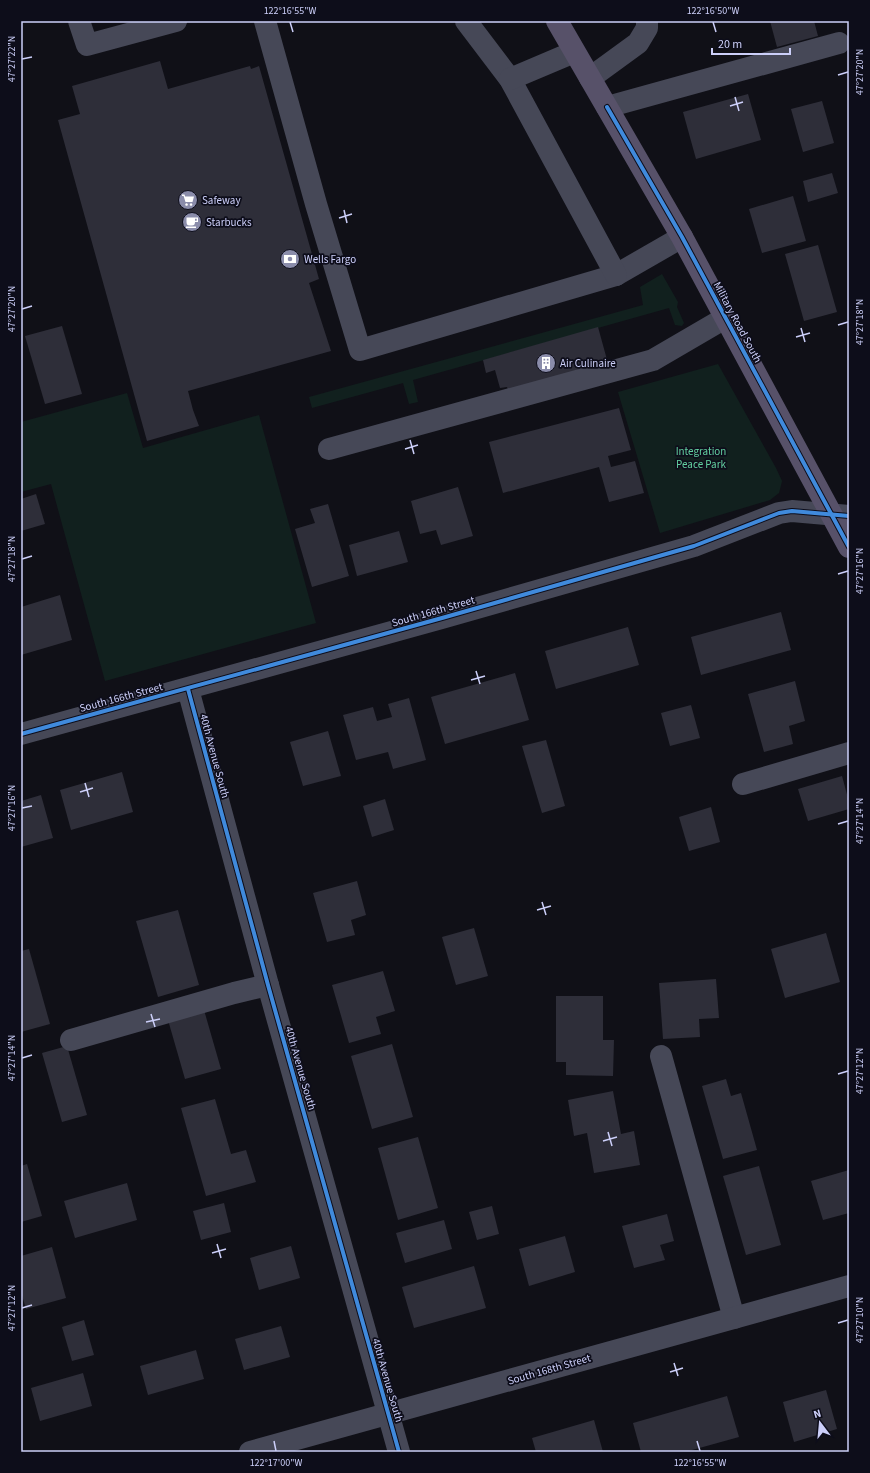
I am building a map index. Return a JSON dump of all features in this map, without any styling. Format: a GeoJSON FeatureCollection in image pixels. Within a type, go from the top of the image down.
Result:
{"type":"FeatureCollection","features":[{"type":"Feature","properties":{"kind":"main road","name":"Military Road South"},"geometry":{"type":"LineString","coordinates":[[557,21],[682,237],[725,318],[840,515],[849,547]]}},
{"type":"Feature","properties":{"kind":"street"},"geometry":{"type":"LineString","coordinates":[[79,21],[87,45],[176,21]]}},
{"type":"Feature","properties":{"kind":"street"},"geometry":{"type":"LineString","coordinates":[[265,21],[316,204],[360,350],[616,276],[682,237]]}},
{"type":"Feature","properties":{"kind":"street"},"geometry":{"type":"LineString","coordinates":[[466,21],[510,79],[616,276]]}},
{"type":"Feature","properties":{"kind":"street"},"geometry":{"type":"LineString","coordinates":[[590,78],[638,43],[647,28],[647,21]]}},
{"type":"Feature","properties":{"kind":"street"},"geometry":{"type":"LineString","coordinates":[[606,107],[839,43]]}},
{"type":"Feature","properties":{"kind":"street"},"geometry":{"type":"LineString","coordinates":[[510,79],[574,52]]}},
{"type":"Feature","properties":{"kind":"street"},"geometry":{"type":"LineString","coordinates":[[329,449],[653,360],[725,318]]}},
{"type":"Feature","properties":{"kind":"street","name":"South 166th Street"},"geometry":{"type":"LineString","coordinates":[[21,734],[188,689],[694,546],[780,513],[792,511],[840,515]]}},
{"type":"Feature","properties":{"kind":"street","name":"40th Avenue South"},"geometry":{"type":"LineString","coordinates":[[188,689],[268,985],[399,1452]]}},
{"type":"Feature","properties":{"kind":"street"},"geometry":{"type":"LineString","coordinates":[[743,784],[849,753]]}},
{"type":"Feature","properties":{"kind":"street"},"geometry":{"type":"LineString","coordinates":[[71,1040],[268,985]]}},
{"type":"Feature","properties":{"kind":"street"},"geometry":{"type":"LineString","coordinates":[[661,1056],[734,1318]]}},
{"type":"Feature","properties":{"kind":"street","name":"South 168th Street"},"geometry":{"type":"LineString","coordinates":[[250,1452],[849,1286]]}},
{"type":"Feature","properties":{"kind":"green space"},"geometry":{"type":"Polygon","coordinates":[[[662,274],[678,302],[677,307],[684,323],[682,326],[675,325],[669,308],[413,380],[418,402],[409,404],[403,383],[312,408],[309,397],[643,305],[640,287],[662,274]]]}},
{"type":"Feature","properties":{"kind":"green space","name":"Integration Peace Park"},"geometry":{"type":"Polygon","coordinates":[[[718,364],[776,468],[782,481],[779,493],[770,500],[660,533],[618,392],[718,364]]]}},
{"type":"Feature","properties":{"kind":"green space"},"geometry":{"type":"Polygon","coordinates":[[[127,393],[143,448],[259,415],[316,623],[105,681],[51,484],[21,492],[21,422],[127,393]]]}},
{"type":"Feature","properties":{"kind":"building"},"geometry":{"type":"Polygon","coordinates":[[[770,21],[814,21],[818,36],[777,47],[770,21]]]}},
{"type":"Feature","properties":{"kind":"building","name":"Safeway"},"geometry":{"type":"Polygon","coordinates":[[[160,61],[168,89],[250,66],[251,69],[259,66],[319,279],[309,283],[331,351],[188,391],[199,426],[147,441],[58,120],[80,114],[72,86],[160,61]]]}},
{"type":"Feature","properties":{"kind":"building"},"geometry":{"type":"Polygon","coordinates":[[[748,94],[761,140],[696,159],[683,112],[748,94]]]}},
{"type":"Feature","properties":{"kind":"building"},"geometry":{"type":"Polygon","coordinates":[[[822,101],[834,143],[803,152],[791,109],[822,101]]]}},
{"type":"Feature","properties":{"kind":"building"},"geometry":{"type":"Polygon","coordinates":[[[832,173],[838,193],[808,202],[803,181],[832,173]]]}},
{"type":"Feature","properties":{"kind":"building"},"geometry":{"type":"Polygon","coordinates":[[[793,196],[806,241],[762,253],[749,209],[793,196]]]}},
{"type":"Feature","properties":{"kind":"building"},"geometry":{"type":"Polygon","coordinates":[[[818,245],[837,312],[804,321],[785,254],[818,245]]]}},
{"type":"Feature","properties":{"kind":"building"},"geometry":{"type":"Polygon","coordinates":[[[62,326],[82,394],[45,404],[25,336],[62,326]]]}},
{"type":"Feature","properties":{"kind":"building","name":"Air Culinaire"},"geometry":{"type":"Polygon","coordinates":[[[598,327],[609,367],[508,390],[507,387],[500,388],[495,370],[486,373],[483,360],[598,327]]]}},
{"type":"Feature","properties":{"kind":"building"},"geometry":{"type":"Polygon","coordinates":[[[619,408],[631,450],[608,456],[611,467],[635,461],[644,493],[609,502],[599,467],[503,493],[489,442],[619,408]]]}},
{"type":"Feature","properties":{"kind":"building"},"geometry":{"type":"Polygon","coordinates":[[[458,487],[473,536],[441,545],[436,530],[420,534],[411,501],[458,487]]]}},
{"type":"Feature","properties":{"kind":"building"},"geometry":{"type":"Polygon","coordinates":[[[36,494],[45,524],[21,531],[21,499],[36,494]]]}},
{"type":"Feature","properties":{"kind":"building"},"geometry":{"type":"Polygon","coordinates":[[[328,504],[349,576],[312,587],[295,529],[315,523],[310,509],[328,504]]]}},
{"type":"Feature","properties":{"kind":"building"},"geometry":{"type":"Polygon","coordinates":[[[399,531],[408,562],[357,576],[349,545],[399,531]]]}},
{"type":"Feature","properties":{"kind":"building"},"geometry":{"type":"Polygon","coordinates":[[[60,595],[72,640],[21,655],[21,607],[60,595]]]}},
{"type":"Feature","properties":{"kind":"building"},"geometry":{"type":"Polygon","coordinates":[[[781,612],[791,650],[701,675],[691,637],[781,612]]]}},
{"type":"Feature","properties":{"kind":"building"},"geometry":{"type":"Polygon","coordinates":[[[628,627],[639,665],[556,689],[545,651],[628,627]]]}},
{"type":"Feature","properties":{"kind":"building"},"geometry":{"type":"Polygon","coordinates":[[[515,673],[529,720],[445,744],[431,697],[515,673]]]}},
{"type":"Feature","properties":{"kind":"building"},"geometry":{"type":"Polygon","coordinates":[[[795,681],[805,721],[789,726],[793,744],[764,752],[748,694],[795,681]]]}},
{"type":"Feature","properties":{"kind":"building"},"geometry":{"type":"Polygon","coordinates":[[[409,698],[426,760],[393,769],[388,752],[356,760],[343,715],[373,707],[377,721],[392,717],[388,704],[409,698]]]}},
{"type":"Feature","properties":{"kind":"building"},"geometry":{"type":"Polygon","coordinates":[[[691,705],[700,738],[670,746],[661,713],[691,705]]]}},
{"type":"Feature","properties":{"kind":"building"},"geometry":{"type":"Polygon","coordinates":[[[328,731],[341,776],[303,786],[290,742],[328,731]]]}},
{"type":"Feature","properties":{"kind":"building"},"geometry":{"type":"Polygon","coordinates":[[[546,740],[565,806],[542,813],[522,746],[546,740]]]}},
{"type":"Feature","properties":{"kind":"building"},"geometry":{"type":"Polygon","coordinates":[[[122,772],[133,812],[71,830],[60,790],[122,772]]]}},
{"type":"Feature","properties":{"kind":"building"},"geometry":{"type":"Polygon","coordinates":[[[842,776],[849,802],[849,809],[808,821],[798,789],[842,776]]]}},
{"type":"Feature","properties":{"kind":"building"},"geometry":{"type":"Polygon","coordinates":[[[41,795],[53,838],[21,847],[21,801],[41,795]]]}},
{"type":"Feature","properties":{"kind":"building"},"geometry":{"type":"Polygon","coordinates":[[[385,799],[394,830],[372,837],[363,806],[385,799]]]}},
{"type":"Feature","properties":{"kind":"building"},"geometry":{"type":"Polygon","coordinates":[[[711,807],[720,842],[689,851],[679,817],[711,807]]]}},
{"type":"Feature","properties":{"kind":"building"},"geometry":{"type":"Polygon","coordinates":[[[357,881],[366,915],[351,920],[355,935],[327,942],[313,893],[357,881]]]}},
{"type":"Feature","properties":{"kind":"building"},"geometry":{"type":"Polygon","coordinates":[[[178,910],[199,985],[158,997],[136,921],[178,910]]]}},
{"type":"Feature","properties":{"kind":"building"},"geometry":{"type":"Polygon","coordinates":[[[474,928],[488,976],[456,985],[442,937],[474,928]]]}},
{"type":"Feature","properties":{"kind":"building"},"geometry":{"type":"Polygon","coordinates":[[[826,933],[840,982],[785,998],[771,949],[826,933]]]}},
{"type":"Feature","properties":{"kind":"building"},"geometry":{"type":"Polygon","coordinates":[[[29,949],[50,1024],[21,1032],[21,951],[29,949]]]}},
{"type":"Feature","properties":{"kind":"building"},"geometry":{"type":"Polygon","coordinates":[[[383,971],[395,1011],[376,1017],[381,1034],[349,1043],[332,985],[383,971]]]}},
{"type":"Feature","properties":{"kind":"building"},"geometry":{"type":"Polygon","coordinates":[[[716,979],[719,1018],[699,1019],[700,1037],[663,1039],[659,983],[716,979]]]}},
{"type":"Feature","properties":{"kind":"building"},"geometry":{"type":"Polygon","coordinates":[[[556,996],[603,996],[603,1040],[614,1040],[613,1076],[566,1075],[566,1062],[556,1062],[556,996]]]}},
{"type":"Feature","properties":{"kind":"building"},"geometry":{"type":"Polygon","coordinates":[[[204,1010],[221,1069],[185,1079],[168,1020],[204,1010]]]}},
{"type":"Feature","properties":{"kind":"building"},"geometry":{"type":"Polygon","coordinates":[[[392,1044],[413,1117],[372,1129],[351,1056],[392,1044]]]}},
{"type":"Feature","properties":{"kind":"building"},"geometry":{"type":"Polygon","coordinates":[[[67,1046],[87,1115],[62,1122],[42,1053],[67,1046]]]}},
{"type":"Feature","properties":{"kind":"building"},"geometry":{"type":"Polygon","coordinates":[[[726,1079],[731,1096],[741,1093],[757,1150],[723,1159],[702,1086],[726,1079]]]}},
{"type":"Feature","properties":{"kind":"building"},"geometry":{"type":"Polygon","coordinates":[[[613,1091],[621,1134],[634,1131],[640,1165],[594,1173],[587,1133],[574,1136],[568,1100],[613,1091]]]}},
{"type":"Feature","properties":{"kind":"building"},"geometry":{"type":"Polygon","coordinates":[[[215,1099],[231,1154],[246,1150],[256,1182],[206,1196],[181,1108],[215,1099]]]}},
{"type":"Feature","properties":{"kind":"building"},"geometry":{"type":"Polygon","coordinates":[[[418,1137],[438,1208],[398,1220],[378,1148],[418,1137]]]}},
{"type":"Feature","properties":{"kind":"building"},"geometry":{"type":"Polygon","coordinates":[[[27,1164],[42,1216],[21,1222],[21,1166],[27,1164]]]}},
{"type":"Feature","properties":{"kind":"building"},"geometry":{"type":"Polygon","coordinates":[[[759,1166],[781,1245],[746,1255],[723,1176],[759,1166]]]}},
{"type":"Feature","properties":{"kind":"building"},"geometry":{"type":"Polygon","coordinates":[[[849,1170],[849,1213],[823,1220],[811,1181],[849,1170]]]}},
{"type":"Feature","properties":{"kind":"building"},"geometry":{"type":"Polygon","coordinates":[[[127,1183],[137,1220],[75,1238],[64,1201],[127,1183]]]}},
{"type":"Feature","properties":{"kind":"building"},"geometry":{"type":"Polygon","coordinates":[[[224,1203],[231,1232],[201,1240],[193,1211],[224,1203]]]}},
{"type":"Feature","properties":{"kind":"building"},"geometry":{"type":"Polygon","coordinates":[[[492,1206],[499,1234],[477,1240],[469,1212],[492,1206]]]}},
{"type":"Feature","properties":{"kind":"building"},"geometry":{"type":"Polygon","coordinates":[[[667,1214],[674,1241],[660,1245],[665,1260],[634,1268],[622,1226],[667,1214]]]}},
{"type":"Feature","properties":{"kind":"building"},"geometry":{"type":"Polygon","coordinates":[[[444,1220],[452,1249],[405,1263],[396,1233],[444,1220]]]}},
{"type":"Feature","properties":{"kind":"building"},"geometry":{"type":"Polygon","coordinates":[[[565,1236],[575,1272],[529,1286],[519,1249],[565,1236]]]}},
{"type":"Feature","properties":{"kind":"building"},"geometry":{"type":"Polygon","coordinates":[[[291,1246],[300,1278],[259,1290],[250,1258],[291,1246]]]}},
{"type":"Feature","properties":{"kind":"building"},"geometry":{"type":"Polygon","coordinates":[[[52,1247],[66,1298],[26,1309],[21,1292],[21,1256],[52,1247]]]}},
{"type":"Feature","properties":{"kind":"building"},"geometry":{"type":"Polygon","coordinates":[[[474,1266],[486,1308],[414,1328],[402,1287],[474,1266]]]}},
{"type":"Feature","properties":{"kind":"building"},"geometry":{"type":"Polygon","coordinates":[[[84,1320],[94,1355],[72,1361],[62,1327],[84,1320]]]}},
{"type":"Feature","properties":{"kind":"building"},"geometry":{"type":"Polygon","coordinates":[[[281,1326],[290,1357],[244,1370],[235,1339],[281,1326]]]}},
{"type":"Feature","properties":{"kind":"building"},"geometry":{"type":"Polygon","coordinates":[[[196,1350],[204,1379],[148,1395],[140,1366],[196,1350]]]}},
{"type":"Feature","properties":{"kind":"building"},"geometry":{"type":"Polygon","coordinates":[[[83,1373],[92,1406],[40,1421],[31,1388],[83,1373]]]}},
{"type":"Feature","properties":{"kind":"building"},"geometry":{"type":"Polygon","coordinates":[[[826,1390],[837,1429],[794,1442],[783,1402],[826,1390]]]}},
{"type":"Feature","properties":{"kind":"building"},"geometry":{"type":"Polygon","coordinates":[[[727,1396],[739,1437],[685,1452],[641,1452],[633,1423],[727,1396]]]}},
{"type":"Feature","properties":{"kind":"building"},"geometry":{"type":"Polygon","coordinates":[[[594,1420],[603,1452],[536,1452],[532,1438],[594,1420]]]}},
{"type":"Feature","properties":{"kind":"cycle path"},"geometry":{"type":"LineString","coordinates":[[607,107],[682,237],[849,547]]}},
{"type":"Feature","properties":{"kind":"cycle path"},"geometry":{"type":"LineString","coordinates":[[21,734],[442,618],[694,546],[779,513],[792,511],[849,516]]}},
{"type":"Feature","properties":{"kind":"cycle path"},"geometry":{"type":"LineString","coordinates":[[188,689],[268,985],[399,1452]]}},
{"type":"Feature","properties":{"kind":"place","name":"Safeway"},"geometry":{"type":"Point","coordinates":[188,200]}},
{"type":"Feature","properties":{"kind":"place","name":"Starbucks"},"geometry":{"type":"Point","coordinates":[192,222]}},
{"type":"Feature","properties":{"kind":"place","name":"Wells Fargo"},"geometry":{"type":"Point","coordinates":[290,259]}},
{"type":"Feature","properties":{"kind":"place","name":"Air Culinaire"},"geometry":{"type":"Point","coordinates":[546,363]}}]}
